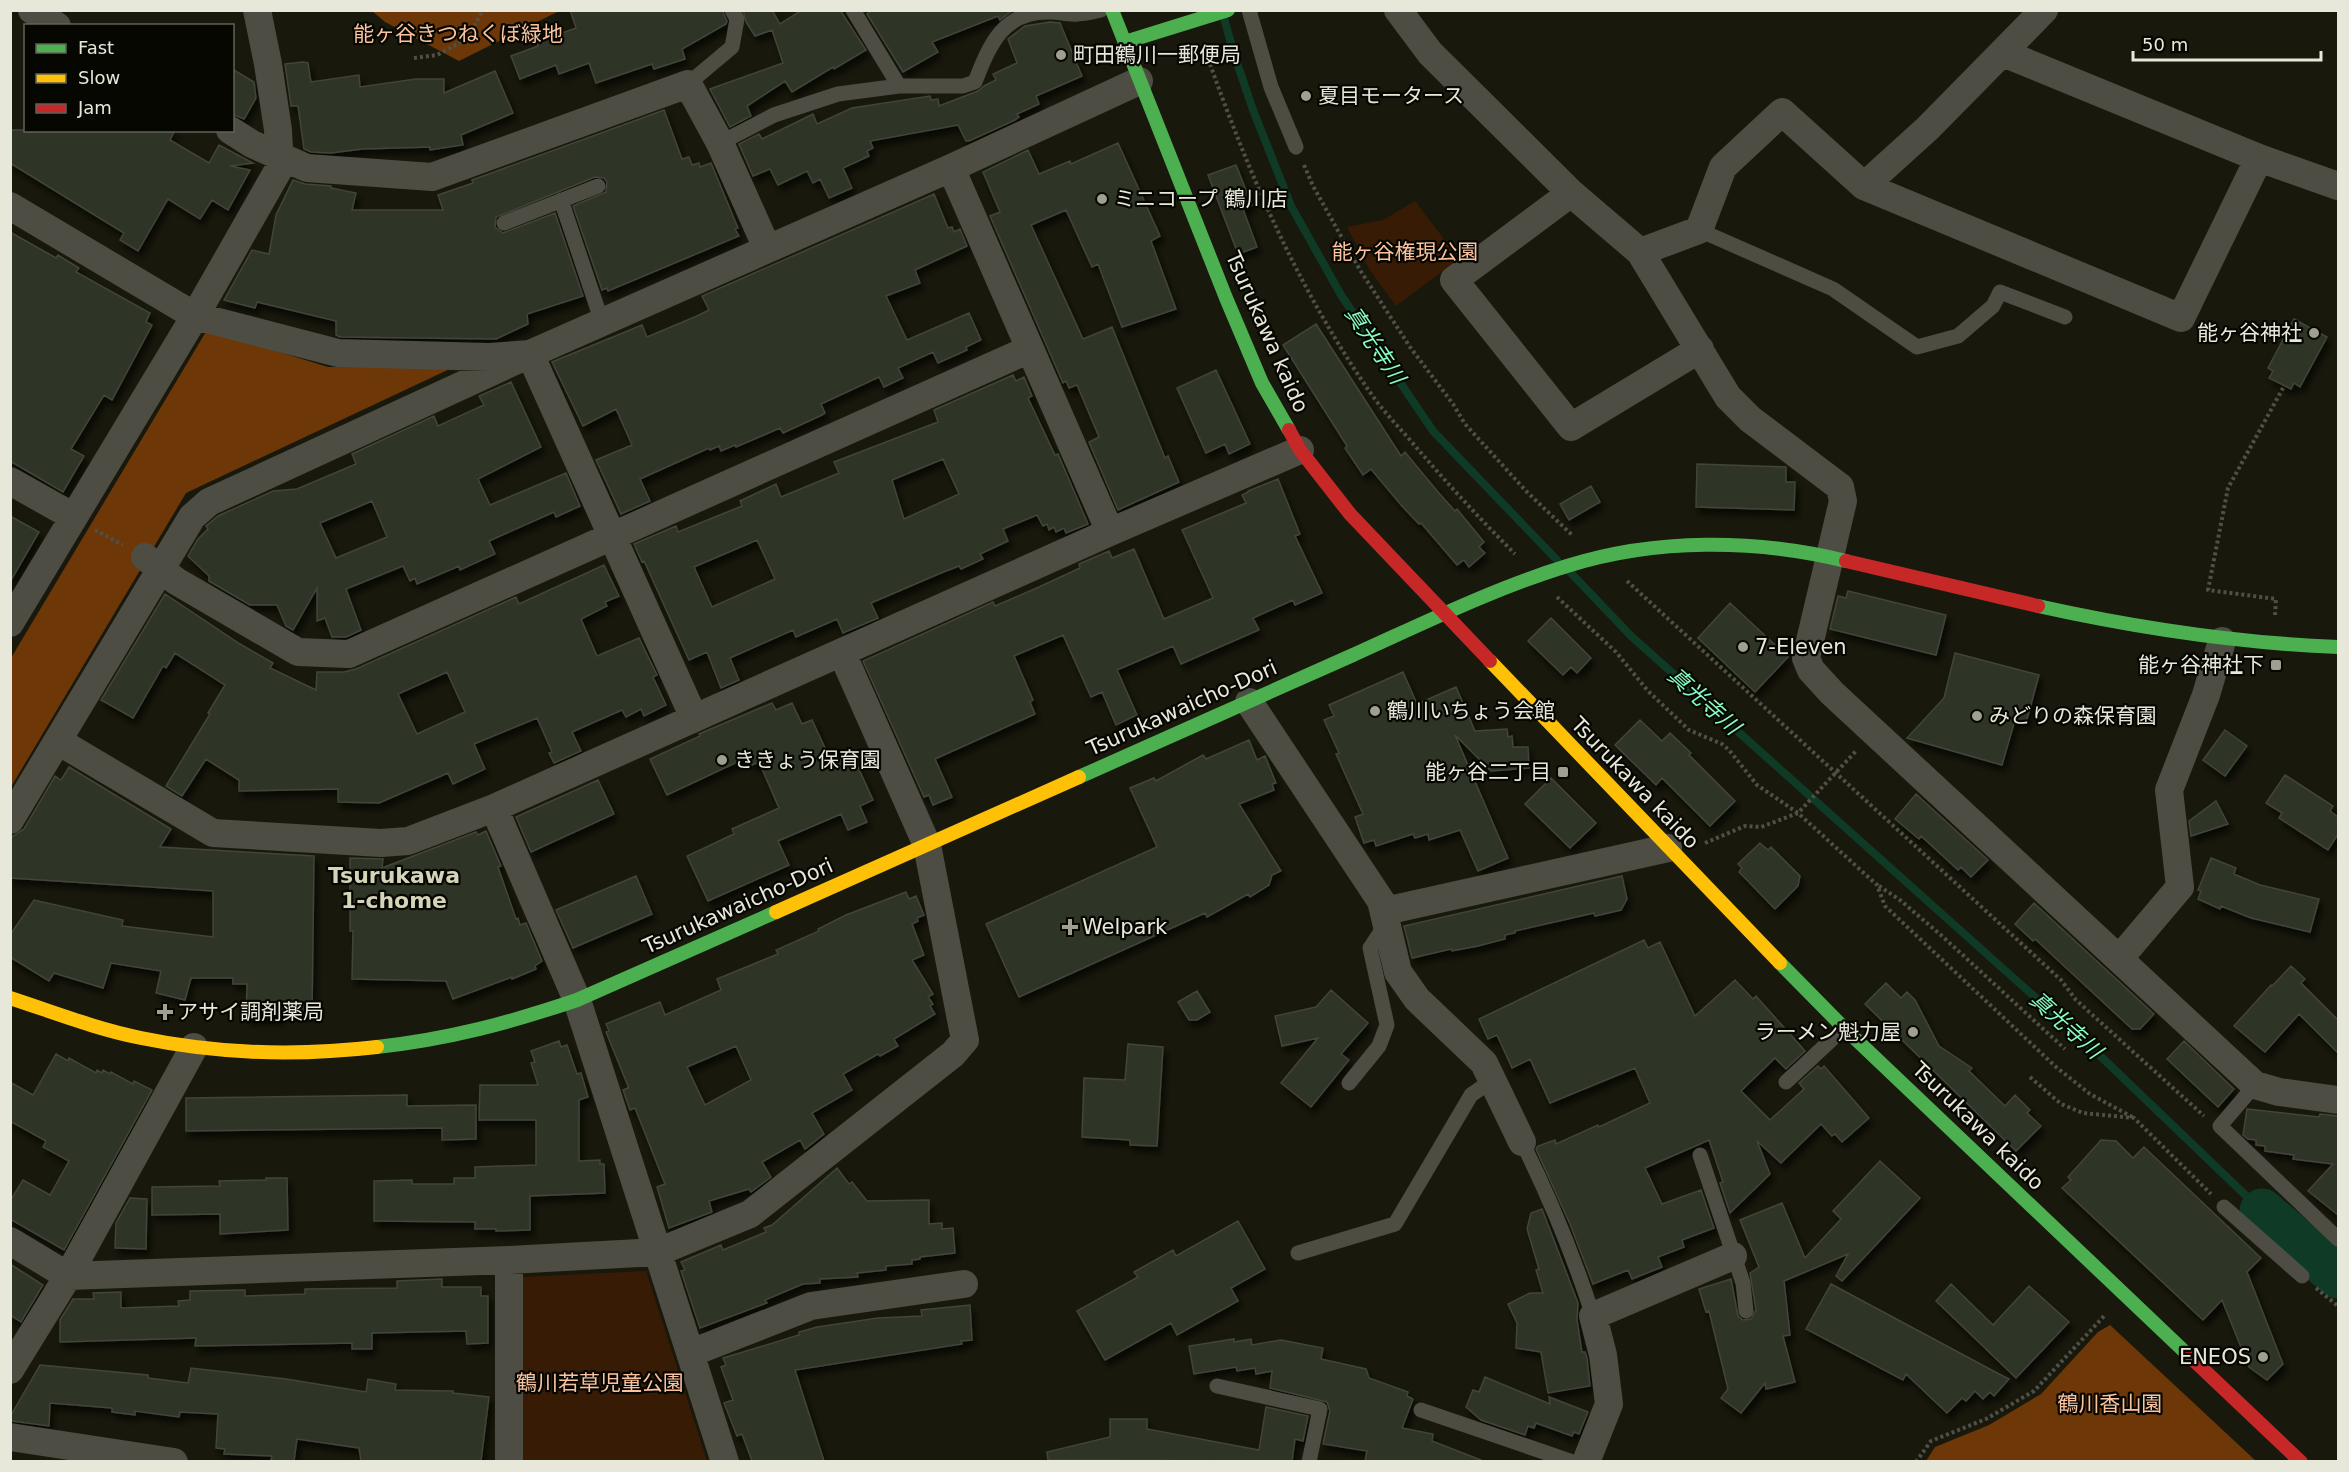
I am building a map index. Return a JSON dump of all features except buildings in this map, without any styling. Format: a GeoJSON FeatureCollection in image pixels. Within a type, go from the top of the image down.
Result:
{"type":"FeatureCollection","features":[{"type":"Feature","properties":{"kind":"street"},"geometry":{"type":"LineString","coordinates":[[32,10],[54,24]]}},
{"type":"Feature","properties":{"kind":"street"},"geometry":{"type":"LineString","coordinates":[[10,623],[195,315],[280,167],[281,156],[268,64],[257,10]]}},
{"type":"Feature","properties":{"kind":"street","name":"Tsurukawa kaido"},"geometry":{"type":"LineString","coordinates":[[1112,10],[1258,372],[1300,450],[1350,514],[1668,848],[1844,1028],[2301,1461]]}},
{"type":"Feature","properties":{"kind":"street"},"geometry":{"type":"LineString","coordinates":[[1125,42],[1228,10]]}},
{"type":"Feature","properties":{"kind":"street"},"geometry":{"type":"LineString","coordinates":[[1398,10],[1430,53],[1570,193],[1640,252],[1728,397],[1743,412],[1840,487],[1843,501],[1806,658],[1811,670],[1874,732],[2255,1085],[2279,1092],[2338,1100]]}},
{"type":"Feature","properties":{"kind":"street"},"geometry":{"type":"LineString","coordinates":[[1864,186],[1928,128],[2044,10]]}},
{"type":"Feature","properties":{"kind":"street"},"geometry":{"type":"LineString","coordinates":[[2003,53],[2259,158],[2338,186]]}},
{"type":"Feature","properties":{"kind":"street"},"geometry":{"type":"LineString","coordinates":[[10,820],[58,741],[153,563],[192,516],[209,501],[530,354],[951,168],[1139,81]]}},
{"type":"Feature","properties":{"kind":"street"},"geometry":{"type":"LineString","coordinates":[[233,132],[252,144],[307,168],[432,177],[688,84],[720,143],[767,248]]}},
{"type":"Feature","properties":{"kind":"street"},"geometry":{"type":"LineString","coordinates":[[1640,252],[1699,230],[1724,167],[1782,112],[1864,186],[2181,318],[2259,158]]}},
{"type":"Feature","properties":{"kind":"street"},"geometry":{"type":"LineString","coordinates":[[951,168],[1110,532]]}},
{"type":"Feature","properties":{"kind":"street"},"geometry":{"type":"LineString","coordinates":[[1570,193],[1454,280],[1571,427],[1700,349]]}},
{"type":"Feature","properties":{"kind":"street"},"geometry":{"type":"LineString","coordinates":[[10,207],[195,315],[338,353],[489,357],[530,354]]}},
{"type":"Feature","properties":{"kind":"street"},"geometry":{"type":"LineString","coordinates":[[153,563],[176,581],[297,652],[349,654],[1030,349]]}},
{"type":"Feature","properties":{"kind":"street"},"geometry":{"type":"LineString","coordinates":[[530,354],[694,718]]}},
{"type":"Feature","properties":{"kind":"street"},"geometry":{"type":"LineString","coordinates":[[58,741],[213,833],[390,843],[408,841],[494,808],[1110,532],[1300,450]]}},
{"type":"Feature","properties":{"kind":"street"},"geometry":{"type":"LineString","coordinates":[[10,481],[74,517]]}},
{"type":"Feature","properties":{"kind":"street","name":"Tsurukawaicho-Dori"},"geometry":{"type":"LineString","coordinates":[[10,998],[86,1023],[140,1037],[194,1047],[256,1051],[330,1052],[401,1046],[488,1028],[577,1000],[1446,614],[1546,574],[1591,560],[1669,546],[1711,544],[1792,550],[1831,556],[2110,623],[2222,641],[2274,646],[2338,647]]}},
{"type":"Feature","properties":{"kind":"street"},"geometry":{"type":"LineString","coordinates":[[2119,958],[2180,887],[2169,790],[2206,695],[2222,641]]}},
{"type":"Feature","properties":{"kind":"street"},"geometry":{"type":"LineString","coordinates":[[10,1241],[68,1275],[509,1260],[658,1252],[750,1214],[953,1054],[965,1040],[927,845],[842,653]]}},
{"type":"Feature","properties":{"kind":"street"},"geometry":{"type":"LineString","coordinates":[[1249,702],[1381,902],[1398,972],[1417,999],[1484,1063],[1522,1142]]}},
{"type":"Feature","properties":{"kind":"street"},"geometry":{"type":"LineString","coordinates":[[494,808],[577,1000],[725,1461]]}},
{"type":"Feature","properties":{"kind":"street"},"geometry":{"type":"LineString","coordinates":[[1386,917],[1668,848]]}},
{"type":"Feature","properties":{"kind":"street"},"geometry":{"type":"LineString","coordinates":[[10,1370],[68,1275],[194,1047]]}},
{"type":"Feature","properties":{"kind":"street"},"geometry":{"type":"LineString","coordinates":[[1586,1461],[1609,1404],[1603,1355],[1593,1316],[1733,1256]]}},
{"type":"Feature","properties":{"kind":"street"},"geometry":{"type":"LineString","coordinates":[[509,1260],[509,1461]]}},
{"type":"Feature","properties":{"kind":"street"},"geometry":{"type":"LineString","coordinates":[[691,1353],[811,1306],[964,1284]]}},
{"type":"Feature","properties":{"kind":"street"},"geometry":{"type":"LineString","coordinates":[[10,1437],[130,1458],[174,1461]]}},
{"type":"Feature","properties":{"kind":"lane"},"geometry":{"type":"LineString","coordinates":[[688,84],[732,46],[737,19],[732,10]]}},
{"type":"Feature","properties":{"kind":"lane"},"geometry":{"type":"LineString","coordinates":[[853,10],[899,86]]}},
{"type":"Feature","properties":{"kind":"lane"},"geometry":{"type":"LineString","coordinates":[[720,143],[774,115],[838,94],[899,86],[963,86],[975,82],[998,33],[1014,20],[1029,14],[1050,12],[1075,14],[1101,10]]}},
{"type":"Feature","properties":{"kind":"lane"},"geometry":{"type":"LineString","coordinates":[[1249,10],[1271,87],[1296,147]]}},
{"type":"Feature","properties":{"kind":"lane"},"geometry":{"type":"LineString","coordinates":[[504,223],[598,186]]}},
{"type":"Feature","properties":{"kind":"lane"},"geometry":{"type":"LineString","coordinates":[[561,200],[602,322]]}},
{"type":"Feature","properties":{"kind":"lane"},"geometry":{"type":"LineString","coordinates":[[1699,230],[1833,289],[1917,347],[1958,336],[1993,306],[2000,292],[2066,317]]}},
{"type":"Feature","properties":{"kind":"lane"},"geometry":{"type":"LineString","coordinates":[[1349,1083],[1379,1046],[1387,1025],[1370,948],[1386,917]]}},
{"type":"Feature","properties":{"kind":"lane"},"geometry":{"type":"LineString","coordinates":[[1786,1082],[1844,1028]]}},
{"type":"Feature","properties":{"kind":"lane"},"geometry":{"type":"LineString","coordinates":[[1298,1252],[1395,1224],[1471,1095],[1491,1081]]}},
{"type":"Feature","properties":{"kind":"lane"},"geometry":{"type":"LineString","coordinates":[[2255,1085],[2220,1126],[2338,1239]]}},
{"type":"Feature","properties":{"kind":"lane"},"geometry":{"type":"LineString","coordinates":[[1522,1142],[1562,1226],[1593,1316]]}},
{"type":"Feature","properties":{"kind":"lane"},"geometry":{"type":"LineString","coordinates":[[1700,1155],[1743,1283],[1746,1311]]}},
{"type":"Feature","properties":{"kind":"lane"},"geometry":{"type":"LineString","coordinates":[[2224,1207],[2302,1276]]}},
{"type":"Feature","properties":{"kind":"lane"},"geometry":{"type":"LineString","coordinates":[[1217,1386],[1320,1409],[1309,1461]]}},
{"type":"Feature","properties":{"kind":"lane"},"geometry":{"type":"LineString","coordinates":[[1421,1410],[1573,1461]]}},
{"type":"Feature","properties":{"kind":"path"},"geometry":{"type":"LineString","coordinates":[[414,58],[437,55],[468,39],[483,10]]}},
{"type":"Feature","properties":{"kind":"path"},"geometry":{"type":"LineString","coordinates":[[1201,38],[1224,104],[1264,203],[1292,262],[1331,331],[1373,396],[1454,492],[1515,555]]}},
{"type":"Feature","properties":{"kind":"path"},"geometry":{"type":"LineString","coordinates":[[1296,147],[1313,186],[1354,259],[1410,347],[1465,423],[1526,491],[1574,537]]}},
{"type":"Feature","properties":{"kind":"path"},"geometry":{"type":"LineString","coordinates":[[2274,646],[2276,599],[2208,590],[2228,488],[2283,388]]}},
{"type":"Feature","properties":{"kind":"path"},"geometry":{"type":"LineString","coordinates":[[74,517],[153,563]]}},
{"type":"Feature","properties":{"kind":"path"},"geometry":{"type":"LineString","coordinates":[[1623,576],[1630,585],[2052,972],[2076,1000],[2206,1118]]}},
{"type":"Feature","properties":{"kind":"path"},"geometry":{"type":"LineString","coordinates":[[1555,594],[1616,652],[1647,691],[1689,730],[1722,744],[1756,785],[1798,813],[1877,885],[1900,900],[2065,1049]]}},
{"type":"Feature","properties":{"kind":"path"},"geometry":{"type":"LineString","coordinates":[[1668,848],[1707,843],[1745,826],[1761,827],[1798,813],[1874,732]]}},
{"type":"Feature","properties":{"kind":"path"},"geometry":{"type":"LineString","coordinates":[[1877,885],[1885,906],[2056,1067],[2090,1094],[2134,1118],[2224,1207]]}},
{"type":"Feature","properties":{"kind":"path"},"geometry":{"type":"LineString","coordinates":[[2030,1077],[2061,1104],[2082,1113],[2134,1118]]}},
{"type":"Feature","properties":{"kind":"path"},"geometry":{"type":"LineString","coordinates":[[2302,1276],[2338,1306]]}},
{"type":"Feature","properties":{"kind":"path"},"geometry":{"type":"LineString","coordinates":[[1916,1461],[1931,1441],[1986,1419],[2034,1391],[2107,1313]]}},
{"type":"Feature","properties":{"kind":"green space","name":"能ヶ谷きつねくぼ緑地"},"geometry":{"type":"Polygon","coordinates":[[[372,11],[559,11],[459,61],[385,22],[372,11]]]}},
{"type":"Feature","properties":{"kind":"green space","name":"能ヶ谷権現公園"},"geometry":{"type":"Polygon","coordinates":[[[1415,201],[1459,259],[1396,306],[1369,269],[1347,227],[1383,220],[1415,201]]]}},
{"type":"Feature","properties":{"kind":"green space"},"geometry":{"type":"Polygon","coordinates":[[[207,330],[328,367],[454,367],[186,493],[11,787],[11,658],[207,330]]]}},
{"type":"Feature","properties":{"kind":"green space","name":"鶴川若草児童公園"},"geometry":{"type":"Polygon","coordinates":[[[646,1271],[707,1461],[523,1461],[522,1277],[646,1271]]]}},
{"type":"Feature","properties":{"kind":"green space","name":"鶴川香山園"},"geometry":{"type":"Polygon","coordinates":[[[2110,1325],[2256,1461],[1926,1461],[1935,1447],[1989,1425],[2041,1394],[2098,1332],[2110,1325]]]}},
{"type":"Feature","properties":{"kind":"waterway","name":"真光寺川"},"geometry":{"type":"LineString","coordinates":[[1224,18],[1253,110],[1291,206],[1341,295],[1433,431],[1557,560]]}},
{"type":"Feature","properties":{"kind":"waterway","name":"真光寺川"},"geometry":{"type":"LineString","coordinates":[[1570,572],[1631,636],[2093,1049],[2262,1211]]}},
{"type":"Feature","properties":{"kind":"waterway","name":"真光寺川"},"geometry":{"type":"LineString","coordinates":[[2262,1211],[2338,1276]]}},
{"type":"Feature","properties":{"kind":"traffic: fast"},"geometry":{"type":"LineString","coordinates":[[1112,10],[1226,298],[1262,383],[1289,430]]}},
{"type":"Feature","properties":{"kind":"traffic: fast"},"geometry":{"type":"LineString","coordinates":[[1125,42],[1228,10]]}},
{"type":"Feature","properties":{"kind":"traffic: fast"},"geometry":{"type":"LineString","coordinates":[[1079,777],[1459,607],[1567,566],[1635,550],[1706,545],[1777,549],[1846,561]]}},
{"type":"Feature","properties":{"kind":"traffic: fast"},"geometry":{"type":"LineString","coordinates":[[2038,606],[2187,633],[2262,642],[2338,647]]}},
{"type":"Feature","properties":{"kind":"traffic: fast"},"geometry":{"type":"LineString","coordinates":[[377,1047],[429,1040],[478,1029],[577,1000],[776,912]]}},
{"type":"Feature","properties":{"kind":"traffic: fast"},"geometry":{"type":"LineString","coordinates":[[1780,963],[1844,1028],[2186,1353]]}},
{"type":"Feature","properties":{"kind":"traffic: slow"},"geometry":{"type":"LineString","coordinates":[[1490,661],[1780,963]]}},
{"type":"Feature","properties":{"kind":"traffic: slow"},"geometry":{"type":"LineString","coordinates":[[776,912],[1079,777]]}},
{"type":"Feature","properties":{"kind":"traffic: slow"},"geometry":{"type":"LineString","coordinates":[[10,998],[124,1034],[199,1047],[259,1052],[318,1052],[377,1047]]}},
{"type":"Feature","properties":{"kind":"traffic: jam"},"geometry":{"type":"LineString","coordinates":[[1289,430],[1300,450],[1350,514],[1490,661]]}},
{"type":"Feature","properties":{"kind":"traffic: jam"},"geometry":{"type":"LineString","coordinates":[[1846,561],[2038,606]]}},
{"type":"Feature","properties":{"kind":"traffic: jam"},"geometry":{"type":"LineString","coordinates":[[2186,1353],[2301,1462]]}},
{"type":"Feature","properties":{"kind":"place","name":"町田鶴川一郵便局"},"geometry":{"type":"Point","coordinates":[1061,55]}},
{"type":"Feature","properties":{"kind":"place","name":"夏目モータース"},"geometry":{"type":"Point","coordinates":[1306,96]}},
{"type":"Feature","properties":{"kind":"place","name":"ミニコープ 鶴川店"},"geometry":{"type":"Point","coordinates":[1102,199]}},
{"type":"Feature","properties":{"kind":"place","name":"能ヶ谷神社"},"geometry":{"type":"Point","coordinates":[2314,333]}},
{"type":"Feature","properties":{"kind":"place","name":"7-Eleven"},"geometry":{"type":"Point","coordinates":[1743,647]}},
{"type":"Feature","properties":{"kind":"place","name":"能ヶ谷神社下"},"geometry":{"type":"Point","coordinates":[2276,665]}},
{"type":"Feature","properties":{"kind":"place","name":"鶴川いちょう会館"},"geometry":{"type":"Point","coordinates":[1375,711]}},
{"type":"Feature","properties":{"kind":"place","name":"みどりの森保育園"},"geometry":{"type":"Point","coordinates":[1977,716]}},
{"type":"Feature","properties":{"kind":"place","name":"ききょう保育園"},"geometry":{"type":"Point","coordinates":[722,760]}},
{"type":"Feature","properties":{"kind":"place","name":"能ヶ谷二丁目"},"geometry":{"type":"Point","coordinates":[1563,772]}},
{"type":"Feature","properties":{"kind":"place","name":"Welpark"},"geometry":{"type":"Point","coordinates":[1070,927]}},
{"type":"Feature","properties":{"kind":"place","name":"アサイ調剤薬局"},"geometry":{"type":"Point","coordinates":[165,1012]}},
{"type":"Feature","properties":{"kind":"place","name":"ラーメン魁力屋"},"geometry":{"type":"Point","coordinates":[1913,1032]}},
{"type":"Feature","properties":{"kind":"place","name":"ENEOS"},"geometry":{"type":"Point","coordinates":[2263,1357]}},
{"type":"Feature","properties":{"kind":"district","name":"Tsurukawa 1-chome"},"geometry":{"type":"Point","coordinates":[394,888]}}]}
